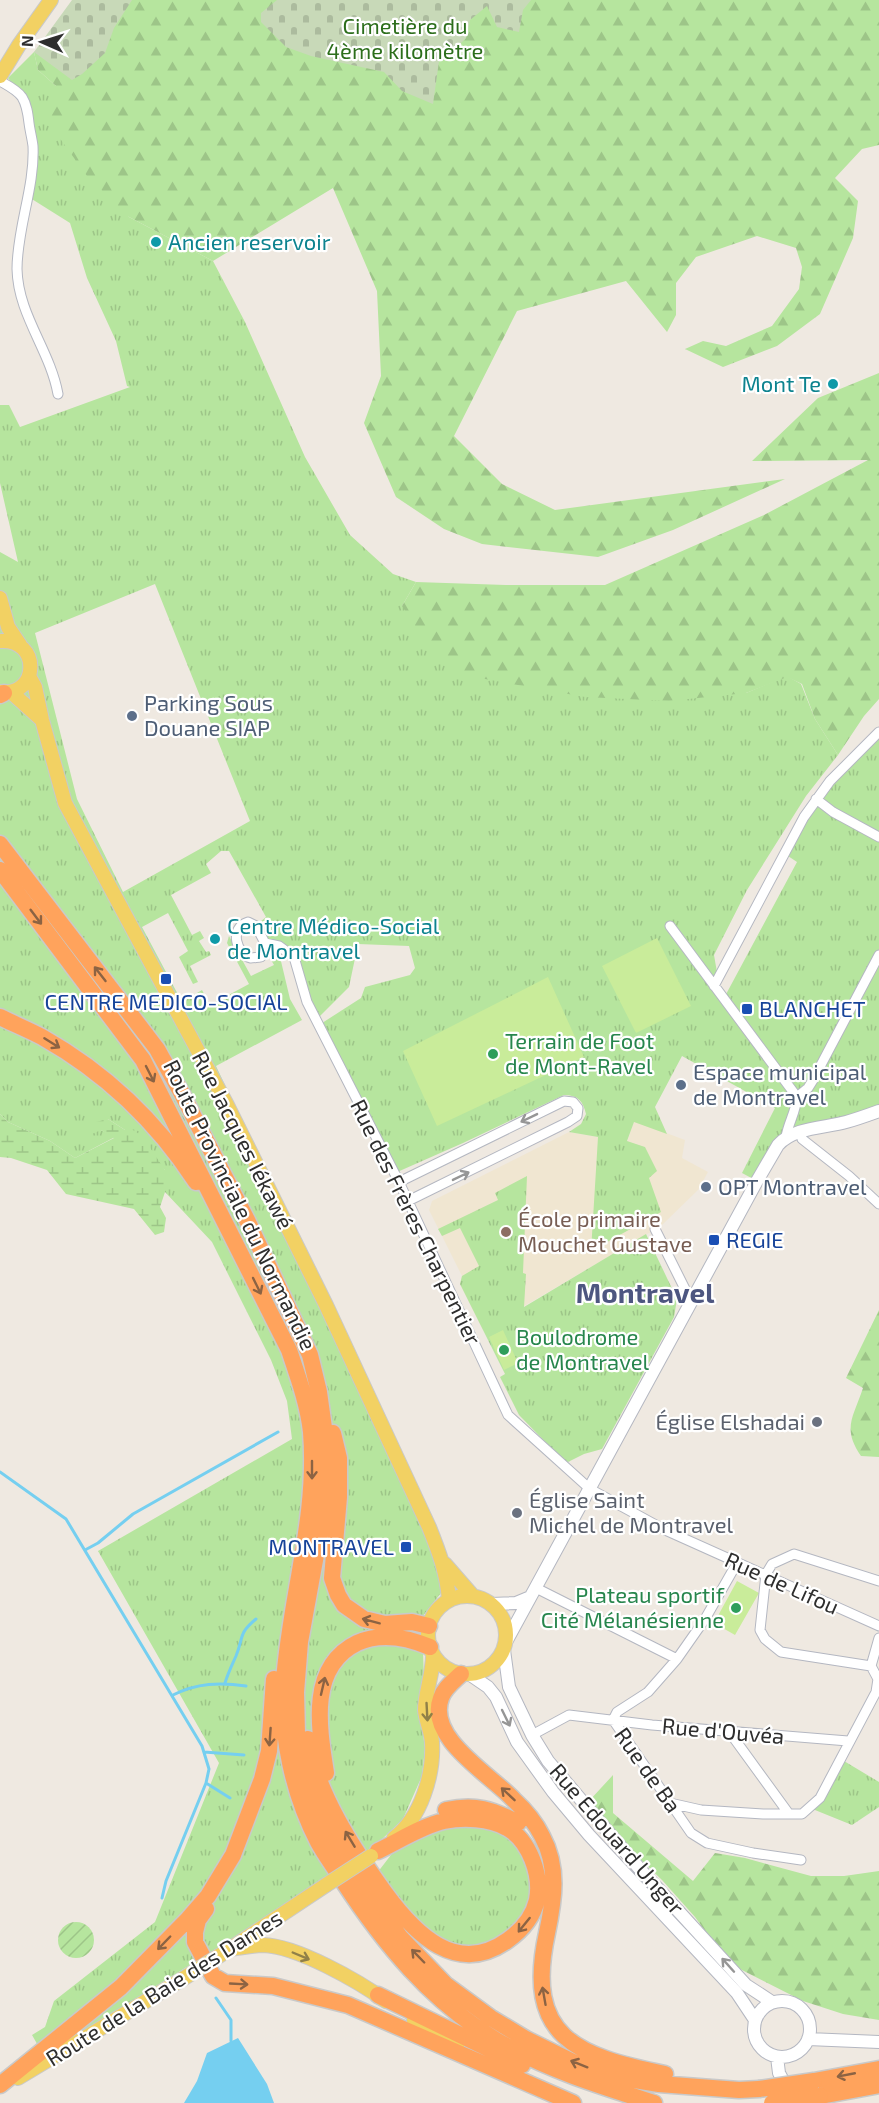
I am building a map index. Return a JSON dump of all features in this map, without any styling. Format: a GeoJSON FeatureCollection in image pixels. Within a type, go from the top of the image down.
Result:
{"type":"FeatureCollection","features":[{"type":"Feature","properties":{"kind":"highway","name":"Route Provinciale du Normandie"},"geometry":{"type":"LineString","coordinates":[[0,844],[157,1049],[247,1220],[310,1355],[319,1392]]}},
{"type":"Feature","properties":{"kind":"highway","name":"Route Provinciale du Normandie"},"geometry":{"type":"LineString","coordinates":[[0,870],[143,1060],[289,1350],[303,1394],[311,1430],[313,1472],[306,1544],[284,1682],[285,1727],[292,1769],[303,1807],[318,1842],[364,1914],[428,1990],[458,2015],[496,2040],[573,2076],[654,2103]]}},
{"type":"Feature","properties":{"kind":"highway"},"geometry":{"type":"LineString","coordinates":[[0,1017],[41,1036],[81,1061],[147,1118],[187,1168],[240,1250]]}},
{"type":"Feature","properties":{"kind":"highway"},"geometry":{"type":"LineString","coordinates":[[319,1392],[327,1460],[322,1522],[300,1642],[296,1692],[297,1735],[303,1768],[333,1841],[400,1937],[446,1985],[491,2018],[526,2039],[579,2065],[623,2078],[659,2084],[739,2090],[879,2085]]}},
{"type":"Feature","properties":{"kind":"highway"},"geometry":{"type":"LineString","coordinates":[[319,1392],[337,1444],[339,1458],[338,1508],[332,1578],[338,1595],[344,1605],[364,1619],[386,1624],[412,1622],[429,1626]]}},
{"type":"Feature","properties":{"kind":"highway"},"geometry":{"type":"LineString","coordinates":[[317,1547],[310,1620],[305,1719],[309,1747],[320,1785],[374,1877],[400,1913],[428,1940],[447,1951],[470,1954],[490,1950],[506,1941],[522,1929],[530,1918],[537,1899],[537,1877],[533,1861],[515,1834],[507,1827],[495,1823],[472,1819],[442,1821],[374,1853]]}},
{"type":"Feature","properties":{"kind":"highway"},"geometry":{"type":"LineString","coordinates":[[298,1583],[276,1657],[269,1750],[262,1779],[233,1856],[228,1878],[198,1920],[195,1942],[213,1976],[225,1983],[273,1986],[348,2005],[573,2103]]}},
{"type":"Feature","properties":{"kind":"highway"},"geometry":{"type":"LineString","coordinates":[[332,1806],[321,1742],[320,1713],[323,1686],[328,1670],[348,1647],[363,1640],[394,1636],[417,1641],[431,1651]]}},
{"type":"Feature","properties":{"kind":"highway"},"geometry":{"type":"LineString","coordinates":[[465,1674],[441,1696],[439,1713],[441,1723],[457,1749],[514,1799],[531,1819],[550,1852],[554,1874],[554,1896],[542,1962],[543,1994],[546,2010],[562,2036],[588,2053],[623,2066],[739,2090]]}},
{"type":"Feature","properties":{"kind":"highway"},"geometry":{"type":"LineString","coordinates":[[405,1830],[441,1811],[459,1808],[476,1807],[498,1812],[519,1823],[537,1845],[542,1861],[546,1888],[545,1942]]}},
{"type":"Feature","properties":{"kind":"highway"},"geometry":{"type":"LineString","coordinates":[[0,2087],[121,1987],[208,1896],[233,1856]]}},
{"type":"Feature","properties":{"kind":"highway"},"geometry":{"type":"LineString","coordinates":[[378,1995],[537,2072],[582,2090],[646,2103]]}},
{"type":"Feature","properties":{"kind":"highway"},"geometry":{"type":"LineString","coordinates":[[772,2103],[879,2069]]}},
{"type":"Feature","properties":{"kind":"main road"},"geometry":{"type":"LineString","coordinates":[[0,79],[19,45],[51,0]]}},
{"type":"Feature","properties":{"kind":"main road"},"geometry":{"type":"LineString","coordinates":[[0,601],[8,627],[20,645]]}},
{"type":"Feature","properties":{"kind":"main road"},"geometry":{"type":"LineString","coordinates":[[0,641],[20,645]]}},
{"type":"Feature","properties":{"kind":"main road","name":"Rue Jacques Iékawé"},"geometry":{"type":"LineString","coordinates":[[20,645],[30,659],[29,675],[35,687],[65,803],[230,1112],[326,1305],[429,1527],[443,1562],[449,1599]]}},
{"type":"Feature","properties":{"kind":"main road"},"geometry":{"type":"LineString","coordinates":[[4,693],[19,689],[29,675]]}},
{"type":"Feature","properties":{"kind":"main road"},"geometry":{"type":"LineString","coordinates":[[4,693],[42,720]]}},
{"type":"Feature","properties":{"kind":"main road"},"geometry":{"type":"LineString","coordinates":[[431,1651],[440,1664],[450,1670],[465,1674],[489,1668],[498,1660],[532,1593],[778,1145],[786,1137],[879,1111]]}},
{"type":"Feature","properties":{"kind":"main road","name":"Rue Jacques Iékawé"},"geometry":{"type":"LineString","coordinates":[[443,1562],[472,1595]]}},
{"type":"Feature","properties":{"kind":"main road"},"geometry":{"type":"LineString","coordinates":[[492,1604],[516,1603],[532,1593]]}},
{"type":"Feature","properties":{"kind":"main road"},"geometry":{"type":"LineString","coordinates":[[374,1853],[405,1830],[425,1790],[431,1768],[432,1739],[425,1709],[433,1669],[429,1626],[437,1609],[449,1599],[460,1596],[472,1595],[482,1598],[492,1604],[504,1621],[507,1631],[505,1646]]}},
{"type":"Feature","properties":{"kind":"main road","name":"Rue Edouard Unger"},"geometry":{"type":"LineString","coordinates":[[505,1646],[509,1686],[532,1735],[566,1784],[746,1985],[772,2002]]}},
{"type":"Feature","properties":{"kind":"main road","name":"Rue Edouard Unger"},"geometry":{"type":"LineString","coordinates":[[465,1674],[488,1687],[496,1697],[518,1742],[553,1792],[589,1835],[737,1993],[755,2020]]}},
{"type":"Feature","properties":{"kind":"main road","name":"Route de la Baie des Dames"},"geometry":{"type":"LineString","coordinates":[[0,2087],[181,1980],[374,1853]]}},
{"type":"Feature","properties":{"kind":"main road"},"geometry":{"type":"LineString","coordinates":[[226,1951],[263,1945],[293,1952],[329,1968],[378,1995],[487,2065]]}},
{"type":"Feature","properties":{"kind":"main road"},"geometry":{"type":"LineString","coordinates":[[781,2000],[798,2006],[809,2021],[808,2039],[796,2053],[787,2057],[770,2055],[759,2046],[754,2034],[755,2020],[762,2009],[772,2002],[781,2000]]}},
{"type":"Feature","properties":{"kind":"main road"},"geometry":{"type":"LineString","coordinates":[[808,2039],[879,2042]]}},
{"type":"Feature","properties":{"kind":"main road"},"geometry":{"type":"LineString","coordinates":[[777,2057],[779,2073],[794,2103]]}},
{"type":"Feature","properties":{"kind":"street"},"geometry":{"type":"LineString","coordinates":[[0,79],[21,95],[26,105],[32,155],[17,267],[19,290],[28,320],[55,376],[58,394]]}},
{"type":"Feature","properties":{"kind":"street"},"geometry":{"type":"LineString","coordinates":[[714,986],[804,817],[830,782],[879,732]]}},
{"type":"Feature","properties":{"kind":"street"},"geometry":{"type":"LineString","coordinates":[[816,799],[833,812],[879,837]]}},
{"type":"Feature","properties":{"kind":"street"},"geometry":{"type":"LineString","coordinates":[[670,926],[797,1097],[796,1108],[788,1124],[786,1137]]}},
{"type":"Feature","properties":{"kind":"street","name":"Rue des Frères Charpentier"},"geometry":{"type":"LineString","coordinates":[[265,943],[279,946],[294,957],[308,1002],[399,1182],[508,1415],[590,1489]]}},
{"type":"Feature","properties":{"kind":"street"},"geometry":{"type":"LineString","coordinates":[[797,1097],[808,1088],[813,1080],[879,955]]}},
{"type":"Feature","properties":{"kind":"street"},"geometry":{"type":"LineString","coordinates":[[399,1182],[564,1101],[573,1102],[578,1108],[577,1116],[568,1122],[408,1201]]}},
{"type":"Feature","properties":{"kind":"street"},"geometry":{"type":"LineString","coordinates":[[801,1132],[802,1138],[879,1204]]}},
{"type":"Feature","properties":{"kind":"street"},"geometry":{"type":"LineString","coordinates":[[655,1229],[691,1301]]}},
{"type":"Feature","properties":{"kind":"street","name":"Rue de Lifou"},"geometry":{"type":"LineString","coordinates":[[590,1489],[665,1530],[879,1626]]}},
{"type":"Feature","properties":{"kind":"street"},"geometry":{"type":"LineString","coordinates":[[871,1666],[781,1652],[765,1639],[760,1630],[766,1574],[772,1564],[794,1554],[879,1581]]}},
{"type":"Feature","properties":{"kind":"street","name":"Rue de Ba"},"geometry":{"type":"LineString","coordinates":[[737,1563],[705,1619],[677,1659],[648,1692],[617,1712],[613,1720],[691,1833],[707,1843],[801,1860]]}},
{"type":"Feature","properties":{"kind":"street"},"geometry":{"type":"LineString","coordinates":[[532,1593],[677,1659]]}},
{"type":"Feature","properties":{"kind":"street"},"geometry":{"type":"LineString","coordinates":[[670,1803],[700,1810],[802,1814],[820,1798],[848,1741],[876,1692],[879,1679],[871,1666],[879,1638]]}},
{"type":"Feature","properties":{"kind":"street","name":"Rue d'Ouvéa"},"geometry":{"type":"LineString","coordinates":[[532,1735],[569,1715],[848,1741]]}},
{"type":"Feature","properties":{"kind":"street"},"geometry":{"type":"LineString","coordinates":[[728,1730],[789,1814]]}},
{"type":"Feature","properties":{"kind":"shaded area"},"geometry":{"type":"Polygon","coordinates":[[[634,1121],[685,1140],[682,1158],[708,1172],[698,1190],[661,1226],[483,1330],[460,1284],[462,1276],[429,1210],[432,1201],[569,1132],[627,1142],[634,1121]]]}},
{"type":"Feature","properties":{"kind":"green space"},"geometry":{"type":"Polygon","coordinates":[[[72,0],[132,0],[114,28],[105,53],[72,80],[34,52],[72,0]]]}},
{"type":"Feature","properties":{"kind":"green space"},"geometry":{"type":"Polygon","coordinates":[[[121,0],[879,0],[879,145],[862,149],[835,178],[858,201],[853,238],[820,314],[777,346],[723,367],[685,349],[703,341],[726,346],[772,326],[799,289],[802,267],[796,248],[757,236],[696,257],[676,283],[676,315],[667,332],[626,281],[517,311],[454,436],[502,484],[555,510],[785,479],[673,530],[598,557],[482,544],[444,529],[396,497],[364,423],[381,376],[377,291],[333,188],[213,261],[129,217],[87,176],[46,119],[56,86],[38,70],[34,52],[121,0]]]}},
{"type":"Feature","properties":{"kind":"green space","name":"Cimetière du 4ème kilomètre"},"geometry":{"type":"Polygon","coordinates":[[[277,0],[531,0],[523,10],[519,32],[497,27],[487,6],[470,20],[466,38],[457,47],[440,54],[433,104],[402,91],[384,72],[311,56],[286,47],[261,22],[261,13],[277,0]]]}},
{"type":"Feature","properties":{"kind":"green space"},"geometry":{"type":"Polygon","coordinates":[[[34,52],[38,70],[56,86],[129,217],[213,261],[245,322],[305,457],[350,535],[393,574],[416,582],[402,606],[746,693],[787,676],[801,684],[815,719],[838,755],[806,796],[747,890],[714,955],[718,978],[714,986],[724,998],[797,862],[785,854],[804,817],[879,732],[879,1111],[793,1134],[757,1181],[742,1173],[775,1108],[682,1056],[655,1107],[667,1134],[634,1122],[627,1141],[645,1147],[657,1171],[649,1178],[661,1212],[591,1251],[598,1137],[569,1132],[581,1124],[586,1114],[581,1102],[573,1096],[564,1095],[395,1173],[319,1025],[361,998],[365,987],[410,975],[415,968],[409,946],[358,944],[349,987],[316,1020],[294,957],[270,944],[260,922],[266,917],[229,851],[221,851],[206,864],[211,873],[171,895],[192,935],[200,931],[204,938],[199,941],[206,952],[209,951],[211,955],[190,966],[198,982],[193,984],[179,957],[188,951],[168,913],[142,927],[182,1002],[202,990],[210,1005],[249,984],[227,943],[229,936],[251,976],[274,965],[267,953],[273,950],[280,957],[290,999],[302,1020],[216,1066],[456,1574],[422,1617],[424,1682],[420,1713],[425,1748],[422,1776],[403,1819],[377,1844],[262,1920],[44,2056],[32,2035],[45,2027],[54,2001],[155,1922],[219,1763],[98,1551],[292,1439],[287,1401],[271,1360],[212,1242],[165,1192],[165,1170],[125,1130],[108,1119],[101,1130],[115,1137],[75,1158],[50,1141],[8,1122],[0,1114],[0,552],[18,562],[0,483],[0,405],[9,405],[20,427],[130,387],[127,386],[116,341],[87,278],[70,223],[27,196],[33,147],[21,95],[8,78],[34,52]],[[155,584],[35,633],[77,799],[123,892],[250,821],[155,584]]]}},
{"type":"Feature","properties":{"kind":"green space"},"geometry":{"type":"Polygon","coordinates":[[[879,373],[879,699],[864,716],[838,755],[815,719],[802,684],[787,677],[746,693],[669,701],[585,697],[474,677],[438,660],[402,606],[416,582],[605,585],[764,515],[868,460],[752,461],[818,398],[879,373]]]}},
{"type":"Feature","properties":{"kind":"green space"},"geometry":{"type":"Polygon","coordinates":[[[657,938],[691,1006],[636,1033],[602,966],[657,938]]]}},
{"type":"Feature","properties":{"kind":"green space","name":"Terrain de Foot de Mont-Ravel"},"geometry":{"type":"Polygon","coordinates":[[[548,977],[584,1057],[437,1126],[403,1051],[548,977]]]}},
{"type":"Feature","properties":{"kind":"green space"},"geometry":{"type":"Polygon","coordinates":[[[0,1114],[8,1122],[50,1141],[75,1158],[114,1138],[101,1130],[92,1134],[88,1128],[96,1122],[108,1119],[125,1130],[133,1130],[142,1136],[165,1170],[165,1192],[160,1207],[166,1218],[164,1232],[155,1235],[134,1209],[66,1194],[47,1170],[11,1158],[0,1157],[0,1114]]]}},
{"type":"Feature","properties":{"kind":"green space"},"geometry":{"type":"Polygon","coordinates":[[[527,1176],[524,1307],[646,1234],[677,1299],[674,1317],[602,1449],[584,1454],[566,1463],[519,1415],[500,1377],[505,1374],[460,1284],[462,1276],[479,1266],[460,1228],[442,1236],[438,1229],[498,1200],[495,1193],[527,1176]]]}},
{"type":"Feature","properties":{"kind":"green space"},"geometry":{"type":"Polygon","coordinates":[[[879,1310],[879,1457],[861,1456],[852,1438],[851,1423],[863,1388],[846,1378],[879,1310]]]}},
{"type":"Feature","properties":{"kind":"green space","name":"Boulodrome de Montravel"},"geometry":{"type":"Polygon","coordinates":[[[503,1330],[518,1363],[504,1370],[489,1337],[503,1330]]]}},
{"type":"Feature","properties":{"kind":"green space","name":"Plateau sportif Cité Mélanésienne"},"geometry":{"type":"Polygon","coordinates":[[[737,1581],[759,1593],[735,1635],[714,1623],[737,1581]]]}},
{"type":"Feature","properties":{"kind":"green space"},"geometry":{"type":"Polygon","coordinates":[[[839,1758],[879,1782],[879,1807],[852,1825],[810,1808],[839,1758]]]}},
{"type":"Feature","properties":{"kind":"green space"},"geometry":{"type":"Polygon","coordinates":[[[613,1775],[613,1813],[693,1881],[715,1853],[745,1858],[811,1876],[844,1876],[879,1871],[879,2020],[843,2014],[803,2001],[738,1968],[713,1942],[695,1917],[662,1880],[620,1840],[589,1801],[613,1775]]]}},
{"type":"Feature","properties":{"kind":"green space"},"geometry":{"type":"Polygon","coordinates":[[[457,1819],[515,1834],[537,1899],[506,1941],[447,1951],[374,1877],[404,1838],[457,1819]]]}},
{"type":"Feature","properties":{"kind":"green space"},"geometry":{"type":"Polygon","coordinates":[[[76,1922],[88,1928],[94,1940],[88,1952],[76,1958],[64,1952],[58,1940],[64,1928],[76,1922]]]}},
{"type":"Feature","properties":{"kind":"water"},"geometry":{"type":"Polygon","coordinates":[[[238,2038],[267,2084],[274,2103],[184,2103],[197,2081],[207,2053],[238,2038]]]}},
{"type":"Feature","properties":{"kind":"waterway"},"geometry":{"type":"LineString","coordinates":[[85,1550],[98,1543],[133,1514],[278,1432]]}},
{"type":"Feature","properties":{"kind":"waterway"},"geometry":{"type":"LineString","coordinates":[[0,1472],[66,1519],[202,1746],[209,1769],[206,1783],[166,1881],[162,1898]]}},
{"type":"Feature","properties":{"kind":"waterway"},"geometry":{"type":"LineString","coordinates":[[225,1683],[244,1632],[256,1619]]}},
{"type":"Feature","properties":{"kind":"waterway"},"geometry":{"type":"LineString","coordinates":[[173,1695],[209,1684],[246,1686]]}},
{"type":"Feature","properties":{"kind":"waterway"},"geometry":{"type":"LineString","coordinates":[[204,1752],[244,1755]]}},
{"type":"Feature","properties":{"kind":"waterway"},"geometry":{"type":"LineString","coordinates":[[206,1783],[230,1798]]}},
{"type":"Feature","properties":{"kind":"waterway"},"geometry":{"type":"LineString","coordinates":[[216,1998],[231,2020],[231,2041]]}},
{"type":"Feature","properties":{"kind":"place","name":"Ancien reservoir"},"geometry":{"type":"Point","coordinates":[156,242]}},
{"type":"Feature","properties":{"kind":"place","name":"Mont Te"},"geometry":{"type":"Point","coordinates":[833,384]}},
{"type":"Feature","properties":{"kind":"place","name":"Parking Sous Douane SIAP"},"geometry":{"type":"Point","coordinates":[132,716]}},
{"type":"Feature","properties":{"kind":"place","name":"Centre Médico-Social de Montravel"},"geometry":{"type":"Point","coordinates":[215,939]}},
{"type":"Feature","properties":{"kind":"place","name":"CENTRE MEDICO-SOCIAL"},"geometry":{"type":"Point","coordinates":[166,979]}},
{"type":"Feature","properties":{"kind":"place","name":"BLANCHET"},"geometry":{"type":"Point","coordinates":[747,1009]}},
{"type":"Feature","properties":{"kind":"place","name":"Terrain de Foot de Mont-Ravel"},"geometry":{"type":"Point","coordinates":[493,1054]}},
{"type":"Feature","properties":{"kind":"place","name":"Espace municipal de Montravel"},"geometry":{"type":"Point","coordinates":[681,1085]}},
{"type":"Feature","properties":{"kind":"place","name":"OPT Montravel"},"geometry":{"type":"Point","coordinates":[706,1187]}},
{"type":"Feature","properties":{"kind":"place","name":"École primaire Mouchet Gustave"},"geometry":{"type":"Point","coordinates":[506,1232]}},
{"type":"Feature","properties":{"kind":"place","name":"REGIE"},"geometry":{"type":"Point","coordinates":[714,1240]}},
{"type":"Feature","properties":{"kind":"place","name":"Boulodrome de Montravel"},"geometry":{"type":"Point","coordinates":[504,1350]}},
{"type":"Feature","properties":{"kind":"place","name":"Église Elshadai"},"geometry":{"type":"Point","coordinates":[817,1422]}},
{"type":"Feature","properties":{"kind":"place","name":"Église Saint Michel de Montravel"},"geometry":{"type":"Point","coordinates":[517,1513]}},
{"type":"Feature","properties":{"kind":"place","name":"MONTRAVEL"},"geometry":{"type":"Point","coordinates":[406,1547]}},
{"type":"Feature","properties":{"kind":"place","name":"Plateau sportif Cité Mélanésienne"},"geometry":{"type":"Point","coordinates":[736,1608]}},
{"type":"Feature","properties":{"kind":"district","name":"Montravel"},"geometry":{"type":"Point","coordinates":[645,1293]}}]}
